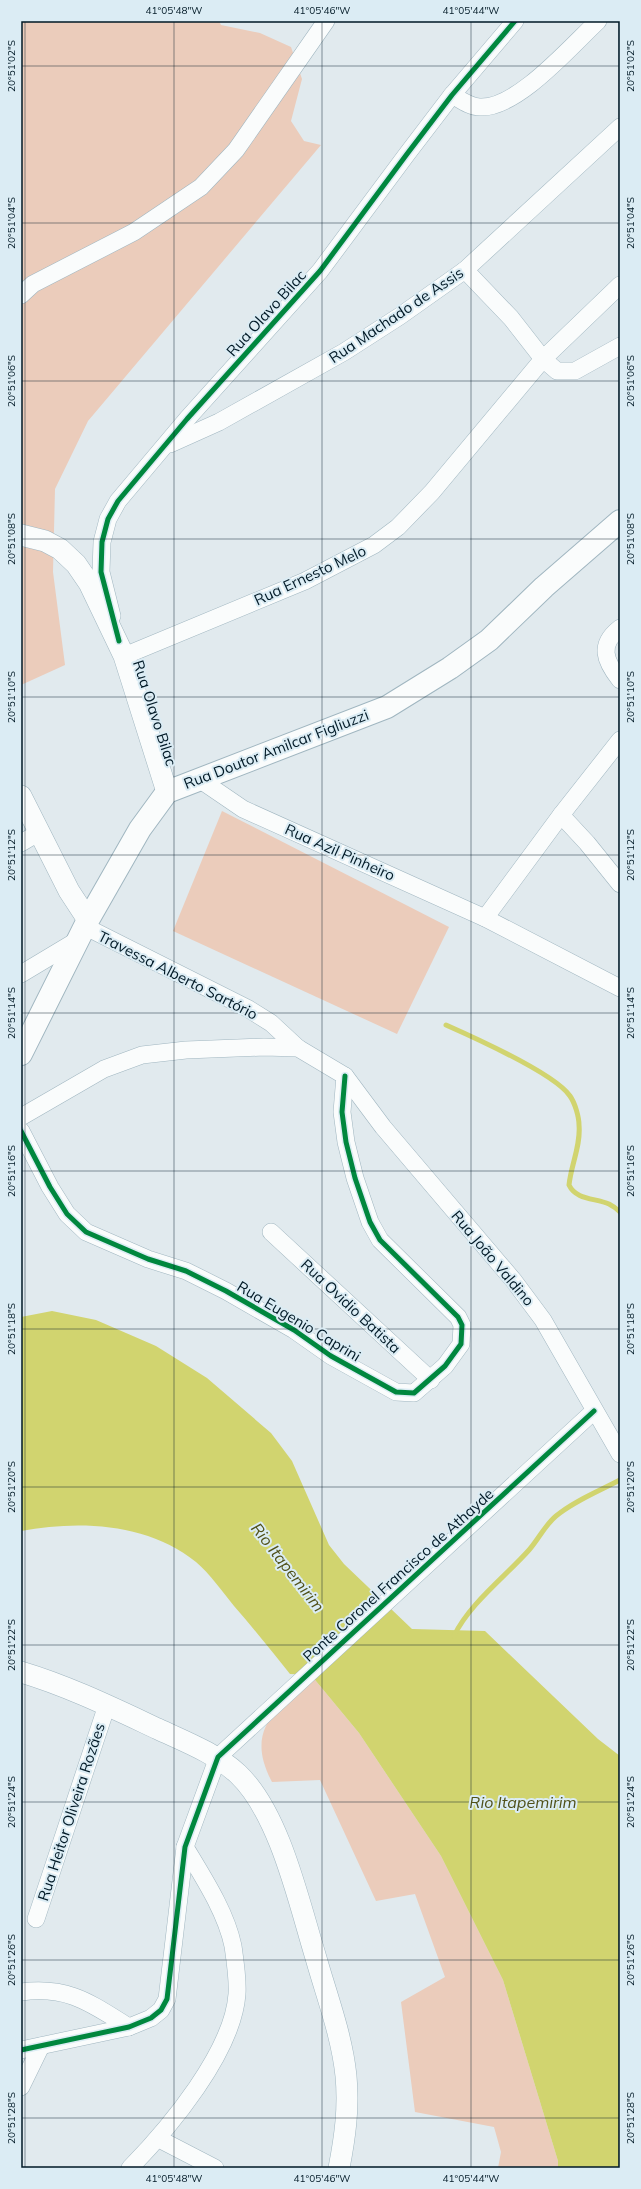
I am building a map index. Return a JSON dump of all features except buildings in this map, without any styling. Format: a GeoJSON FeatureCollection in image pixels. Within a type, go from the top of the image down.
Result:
{"type":"FeatureCollection","features":[{"type":"Feature","properties":{"kind":"main road","name":"Rua Doutor Amilcar Figliuzzi"},"geometry":{"type":"LineString","coordinates":[[21,1054],[83,929],[140,828],[167,792],[387,707],[450,668],[489,640],[544,588],[620,521]]}},
{"type":"Feature","properties":{"kind":"street"},"geometry":{"type":"LineString","coordinates":[[21,295],[33,284],[134,232],[201,187],[236,150],[326,21]]}},
{"type":"Feature","properties":{"kind":"street","name":"Rua Olavo Bilac"},"geometry":{"type":"LineString","coordinates":[[167,792],[122,649],[101,572],[102,542],[108,519],[118,501],[163,448],[320,271],[452,95],[515,21]]}},
{"type":"Feature","properties":{"kind":"street"},"geometry":{"type":"LineString","coordinates":[[452,95],[470,105],[480,107],[501,104],[518,95],[598,21]]}},
{"type":"Feature","properties":{"kind":"street","name":"Rua Machado de Assis"},"geometry":{"type":"LineString","coordinates":[[163,448],[219,422],[344,352],[400,316],[464,270],[620,127]]}},
{"type":"Feature","properties":{"kind":"street"},"geometry":{"type":"LineString","coordinates":[[464,270],[511,318],[543,359],[557,371],[575,371],[620,346]]}},
{"type":"Feature","properties":{"kind":"street","name":"Rua Ernesto Melo"},"geometry":{"type":"LineString","coordinates":[[122,649],[305,581],[374,545],[398,527],[432,492],[543,359],[620,285]]}},
{"type":"Feature","properties":{"kind":"street","name":"Rua Olavo Bilac"},"geometry":{"type":"LineString","coordinates":[[21,535],[50,544],[60,549],[76,564],[89,584],[122,649]]}},
{"type":"Feature","properties":{"kind":"street"},"geometry":{"type":"LineString","coordinates":[[620,628],[607,642],[605,650],[606,658],[620,680]]}},
{"type":"Feature","properties":{"kind":"street"},"geometry":{"type":"LineString","coordinates":[[485,918],[561,815],[620,740]]}},
{"type":"Feature","properties":{"kind":"street","name":"Rua Azil Pinheiro"},"geometry":{"type":"LineString","coordinates":[[199,779],[243,809],[485,918],[620,988]]}},
{"type":"Feature","properties":{"kind":"street"},"geometry":{"type":"LineString","coordinates":[[21,796],[29,838],[69,891],[83,929],[21,974]]}},
{"type":"Feature","properties":{"kind":"street"},"geometry":{"type":"LineString","coordinates":[[561,815],[587,843],[620,884]]}},
{"type":"Feature","properties":{"kind":"street","name":"Travessa Alberto Sartório"},"geometry":{"type":"LineString","coordinates":[[83,929],[247,1008],[271,1024],[298,1048],[345,1076]]}},
{"type":"Feature","properties":{"kind":"street"},"geometry":{"type":"LineString","coordinates":[[21,1117],[104,1069],[142,1055],[186,1050],[264,1047],[298,1048]]}},
{"type":"Feature","properties":{"kind":"street","name":"Rua Eugenio Caprini"},"geometry":{"type":"LineString","coordinates":[[21,1131],[50,1187],[67,1214],[86,1232],[148,1259],[186,1271],[226,1291],[294,1330],[332,1356],[396,1392],[414,1393],[431,1380],[445,1366],[461,1344],[462,1325],[458,1317],[380,1240],[370,1222],[355,1178],[342,1112],[345,1076]]}},
{"type":"Feature","properties":{"kind":"street","name":"Rua João Valdino"},"geometry":{"type":"LineString","coordinates":[[345,1076],[383,1127],[514,1281],[543,1320],[570,1363],[594,1411],[620,1454]]}},
{"type":"Feature","properties":{"kind":"street","name":"Rua Ovidio Batista"},"geometry":{"type":"LineString","coordinates":[[271,1232],[431,1380]]}},
{"type":"Feature","properties":{"kind":"street","name":"Ponte Coronel Francisco de Athayde"},"geometry":{"type":"LineString","coordinates":[[218,1757],[594,1411]]}},
{"type":"Feature","properties":{"kind":"street"},"geometry":{"type":"LineString","coordinates":[[21,1672],[106,1705],[218,1757],[240,1776],[260,1803],[275,1832],[288,1865],[340,2039],[346,2077],[347,2124],[339,2168]]}},
{"type":"Feature","properties":{"kind":"street","name":"Rua Heitor Oliveira Rozães"},"geometry":{"type":"LineString","coordinates":[[36,1919],[106,1705]]}},
{"type":"Feature","properties":{"kind":"street"},"geometry":{"type":"LineString","coordinates":[[21,2050],[129,2027],[151,2018],[161,2010],[167,1999],[185,1848],[218,1757]]}},
{"type":"Feature","properties":{"kind":"street"},"geometry":{"type":"LineString","coordinates":[[130,2168],[159,2138],[209,2069],[229,2027],[237,1994],[233,1945],[216,1898],[185,1848]]}},
{"type":"Feature","properties":{"kind":"street"},"geometry":{"type":"LineString","coordinates":[[21,1992],[34,1990],[65,1993],[84,1998],[129,2027]]}},
{"type":"Feature","properties":{"kind":"street"},"geometry":{"type":"LineString","coordinates":[[21,2087],[41,2046]]}},
{"type":"Feature","properties":{"kind":"street"},"geometry":{"type":"LineString","coordinates":[[159,2138],[215,2168]]}},
{"type":"Feature","properties":{"kind":"shaded area"},"geometry":{"type":"Polygon","coordinates":[[[21,21],[219,21],[221,25],[260,33],[291,47],[302,79],[291,121],[304,141],[321,145],[88,421],[55,489],[53,572],[65,665],[21,685],[21,21]]]}},
{"type":"Feature","properties":{"kind":"shaded area"},"geometry":{"type":"Polygon","coordinates":[[[222,811],[449,927],[397,1034],[173,931],[222,811]]]}},
{"type":"Feature","properties":{"kind":"shaded area"},"geometry":{"type":"Polygon","coordinates":[[[311,1675],[359,1733],[441,1856],[503,1980],[558,2161],[558,2168],[498,2168],[501,2152],[494,2127],[415,2112],[401,2002],[445,1977],[415,1894],[376,1901],[320,1780],[272,1782],[264,1764],[262,1748],[263,1734],[268,1722],[276,1710],[311,1675]]]}},
{"type":"Feature","properties":{"kind":"water","name":"Rio Itapemirim"},"geometry":{"type":"Polygon","coordinates":[[[52,1311],[96,1320],[156,1346],[207,1378],[271,1433],[292,1461],[329,1545],[344,1564],[412,1629],[485,1631],[598,1739],[620,1756],[620,2168],[558,2168],[558,2161],[503,1980],[441,1856],[359,1733],[311,1675],[290,1674],[206,1572],[196,1562],[177,1549],[157,1539],[135,1532],[89,1526],[66,1526],[21,1531],[21,1317],[52,1311]]]}},
{"type":"Feature","properties":{"kind":"waterway"},"geometry":{"type":"LineString","coordinates":[[446,1025],[531,1067],[548,1077],[570,1096],[574,1102],[579,1122],[579,1140],[569,1185],[572,1190],[581,1196],[609,1204],[620,1212]]}},
{"type":"Feature","properties":{"kind":"waterway"},"geometry":{"type":"LineString","coordinates":[[454,1636],[461,1624],[478,1602],[520,1560],[556,1516],[579,1501],[620,1480]]}},
{"type":"Feature","properties":{"kind":"cycle path"},"geometry":{"type":"LineString","coordinates":[[119,641],[101,572],[102,542],[108,519],[118,501],[187,419],[320,271],[452,95],[515,21]]}},
{"type":"Feature","properties":{"kind":"cycle path"},"geometry":{"type":"LineString","coordinates":[[21,1131],[50,1187],[67,1214],[86,1232],[148,1259],[186,1271],[226,1291],[294,1330],[331,1356],[396,1392],[414,1393],[445,1366],[461,1344],[462,1325],[458,1317],[380,1240],[370,1222],[355,1178],[346,1142],[342,1112],[345,1076]]}},
{"type":"Feature","properties":{"kind":"cycle path"},"geometry":{"type":"LineString","coordinates":[[21,2050],[129,2027],[151,2018],[161,2010],[167,1999],[185,1847],[218,1757],[594,1411]]}}]}
